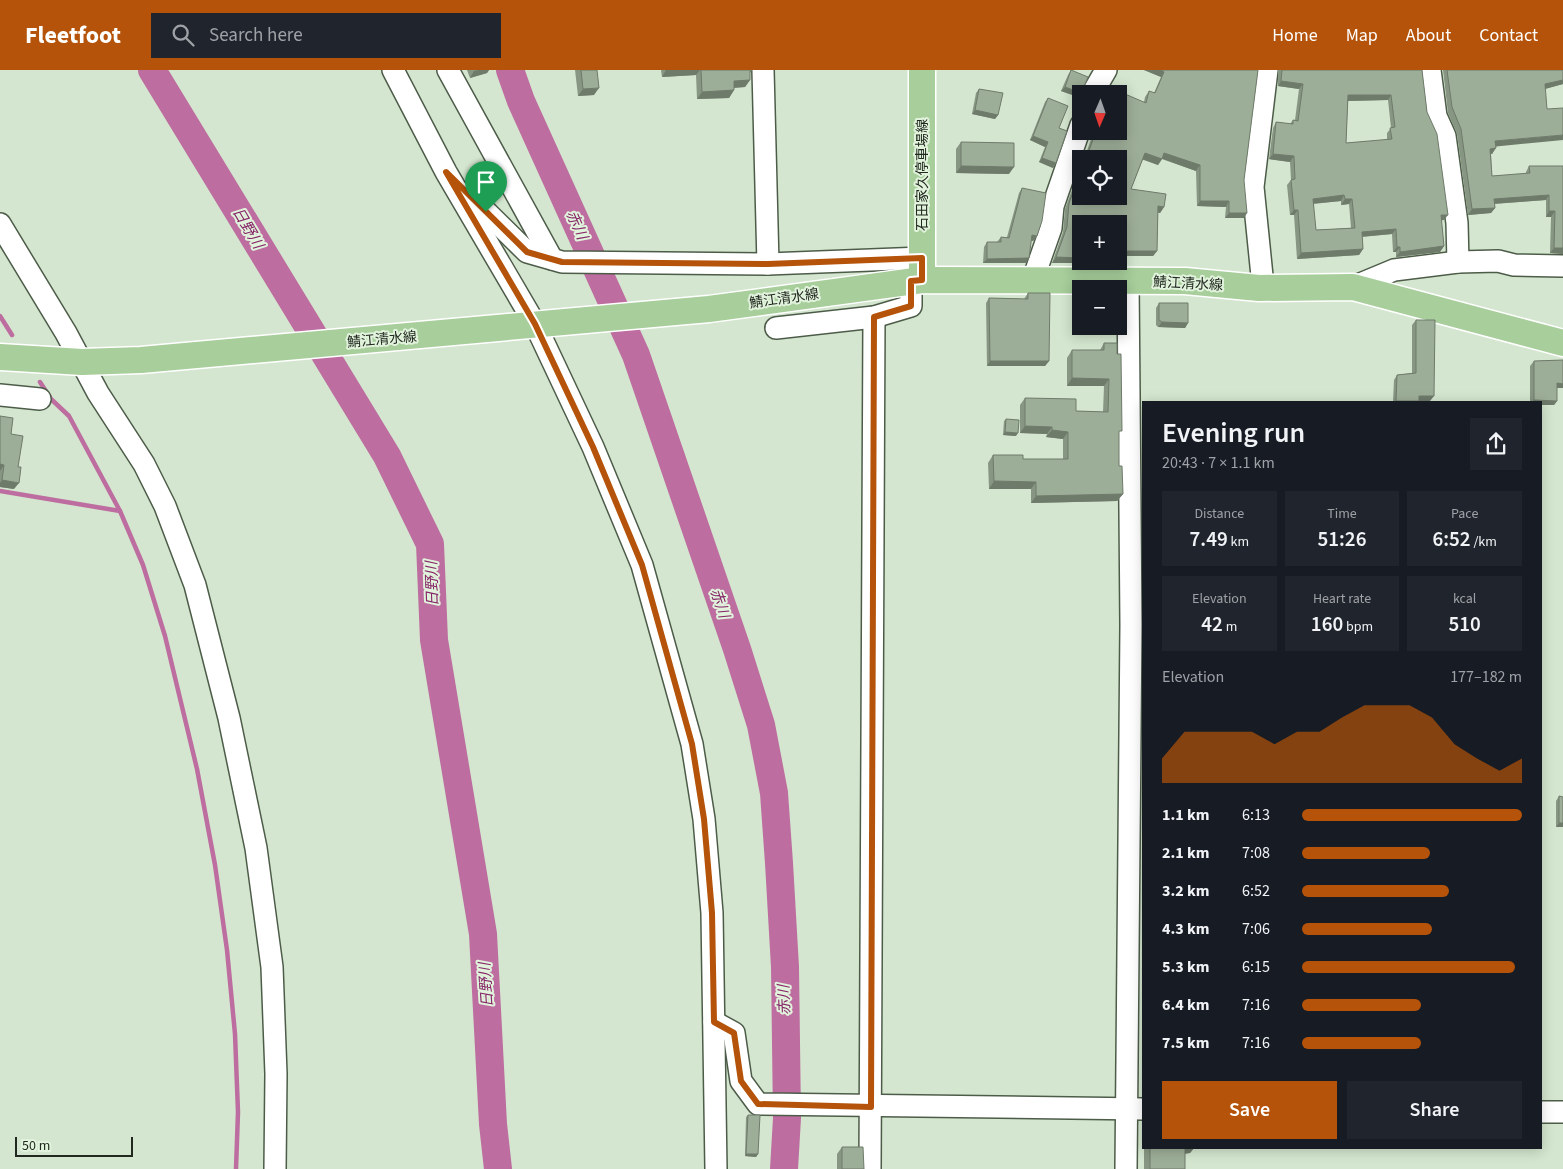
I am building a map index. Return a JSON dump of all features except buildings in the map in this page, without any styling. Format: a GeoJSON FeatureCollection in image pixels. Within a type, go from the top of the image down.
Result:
{"type":"FeatureCollection","features":[{"type":"Feature","properties":{"kind":"main road","name":"石田家久停車場線"},"geometry":{"type":"LineString","coordinates":[[918,273],[922,70]]}},
{"type":"Feature","properties":{"kind":"main road","name":"鯖江清水線"},"geometry":{"type":"LineString","coordinates":[[0,356],[82,362],[141,360],[523,326],[709,309],[918,273],[1032,282],[1185,281],[1259,288],[1353,287],[1563,343]]}},
{"type":"Feature","properties":{"kind":"street"},"geometry":{"type":"LineString","coordinates":[[393,70],[523,326],[593,447],[642,565],[692,744],[704,819],[712,913],[716,1169]]}},
{"type":"Feature","properties":{"kind":"street"},"geometry":{"type":"LineString","coordinates":[[448,70],[552,259]]}},
{"type":"Feature","properties":{"kind":"street"},"geometry":{"type":"LineString","coordinates":[[763,70],[768,264]]}},
{"type":"Feature","properties":{"kind":"street"},"geometry":{"type":"LineString","coordinates":[[1097,85],[1106,70]]}},
{"type":"Feature","properties":{"kind":"street"},"geometry":{"type":"LineString","coordinates":[[1259,288],[1262,276],[1253,187],[1267,70]]}},
{"type":"Feature","properties":{"kind":"street"},"geometry":{"type":"LineString","coordinates":[[1430,70],[1436,116],[1445,136],[1457,223],[1458,262]]}},
{"type":"Feature","properties":{"kind":"street"},"geometry":{"type":"LineString","coordinates":[[1032,282],[1051,228],[1053,206],[1076,140]]}},
{"type":"Feature","properties":{"kind":"street"},"geometry":{"type":"LineString","coordinates":[[446,172],[527,252],[562,262],[768,264],[918,273],[911,306],[874,317],[776,328]]}},
{"type":"Feature","properties":{"kind":"street"},"geometry":{"type":"LineString","coordinates":[[0,224],[66,332],[98,394],[144,464],[165,506],[195,585],[229,718],[256,848],[272,967],[276,1074],[275,1169]]}},
{"type":"Feature","properties":{"kind":"street"},"geometry":{"type":"LineString","coordinates":[[1353,287],[1394,270],[1458,262],[1498,261],[1514,266],[1563,266]]}},
{"type":"Feature","properties":{"kind":"street"},"geometry":{"type":"LineString","coordinates":[[1126,1169],[1135,1109],[1128,281]]}},
{"type":"Feature","properties":{"kind":"street"},"geometry":{"type":"LineString","coordinates":[[870,1169],[874,317]]}},
{"type":"Feature","properties":{"kind":"street"},"geometry":{"type":"LineString","coordinates":[[0,395],[40,399]]}},
{"type":"Feature","properties":{"kind":"street"},"geometry":{"type":"LineString","coordinates":[[714,1022],[734,1033],[741,1081],[758,1104],[871,1107],[1135,1109]]}},
{"type":"Feature","properties":{"kind":"street"},"geometry":{"type":"LineString","coordinates":[[1542,1112],[1563,1112]]}},
{"type":"Feature","properties":{"kind":"waterway","name":"日野川"},"geometry":{"type":"LineString","coordinates":[[152,70],[387,456],[430,544],[434,640],[483,934],[493,1124],[498,1169]]}},
{"type":"Feature","properties":{"kind":"waterway","name":"赤川"},"geometry":{"type":"LineString","coordinates":[[510,70],[521,101],[636,355],[737,649],[761,725],[774,793],[785,967],[787,1118],[784,1169]]}},
{"type":"Feature","properties":{"kind":"waterway"},"geometry":{"type":"LineString","coordinates":[[0,316],[12,335]]}},
{"type":"Feature","properties":{"kind":"waterway"},"geometry":{"type":"LineString","coordinates":[[40,382],[51,399],[69,416],[120,511],[143,565],[165,636],[197,769],[215,865],[227,950],[235,1034],[238,1112],[236,1169]]}},
{"type":"Feature","properties":{"kind":"waterway"},"geometry":{"type":"LineString","coordinates":[[0,491],[120,511]]}},
{"type":"Feature","properties":{"kind":"route"},"geometry":{"type":"LineString","coordinates":[[446,172],[486,212],[527,252],[562,262],[768,264],[922,258],[922,280],[911,281],[911,306],[874,317],[871,1107],[758,1104],[741,1081],[734,1033],[714,1022],[712,913],[704,819],[692,744],[642,565],[593,447],[535,324],[446,172]]}}]}
